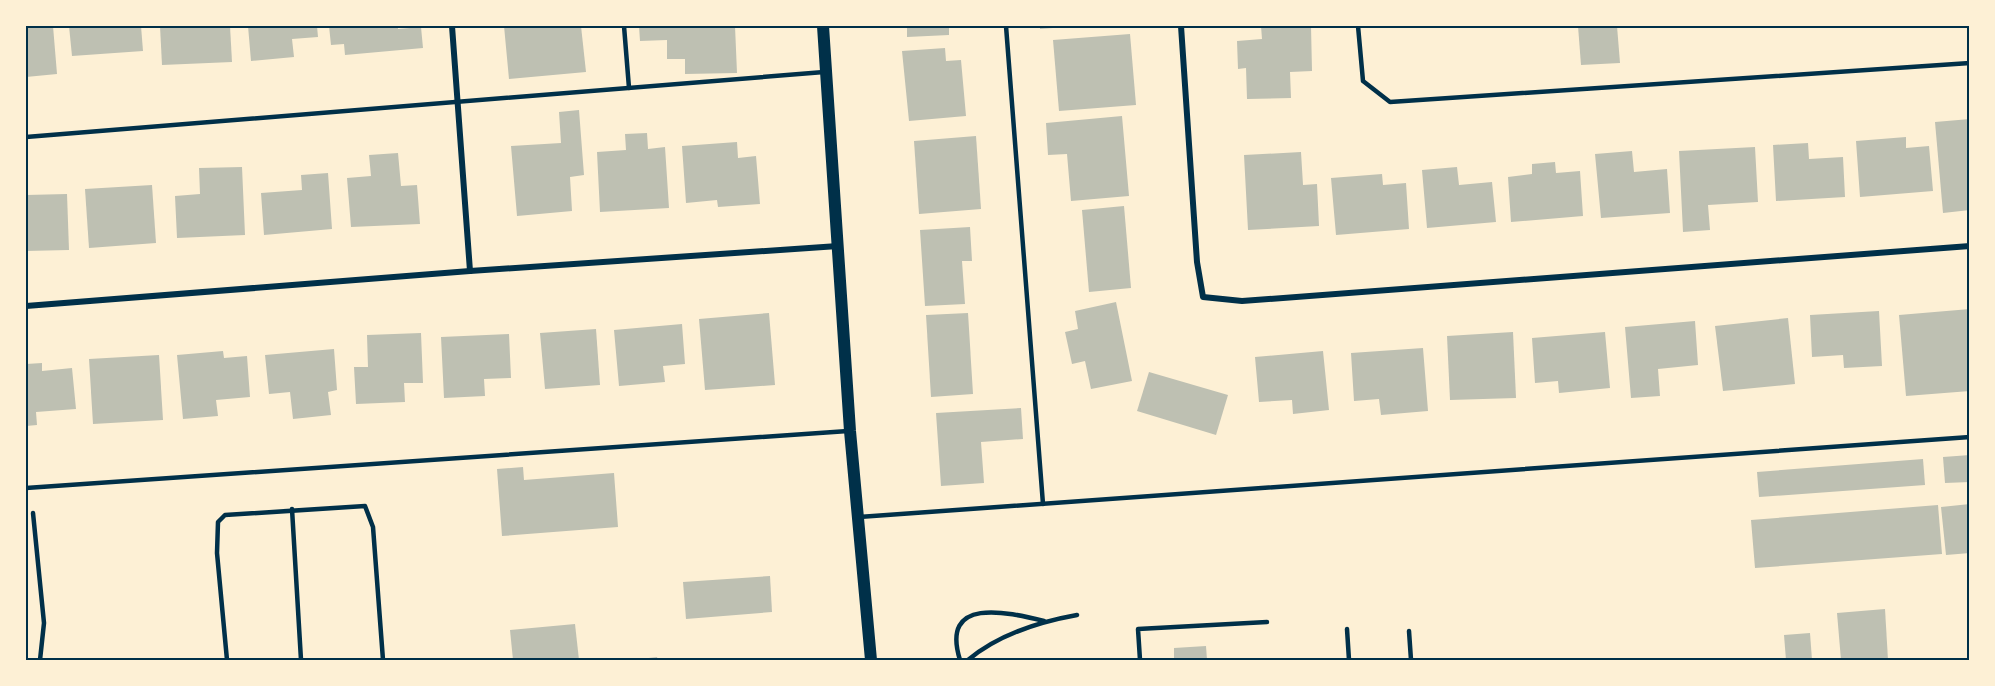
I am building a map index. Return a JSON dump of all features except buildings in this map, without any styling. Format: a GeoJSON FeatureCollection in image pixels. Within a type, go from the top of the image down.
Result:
{"type":"FeatureCollection","features":[{"type":"Feature","properties":{"kind":"main road"},"geometry":{"type":"LineString","coordinates":[[823,26],[850,431],[871,660]]}},
{"type":"Feature","properties":{"kind":"street"},"geometry":{"type":"LineString","coordinates":[[452,26],[470,271]]}},
{"type":"Feature","properties":{"kind":"street"},"geometry":{"type":"LineString","coordinates":[[1181,26],[1197,262],[1203,297],[1242,301],[1970,246]]}},
{"type":"Feature","properties":{"kind":"street"},"geometry":{"type":"LineString","coordinates":[[26,306],[470,271],[838,246]]}},
{"type":"Feature","properties":{"kind":"lane"},"geometry":{"type":"LineString","coordinates":[[624,26],[629,88]]}},
{"type":"Feature","properties":{"kind":"lane"},"geometry":{"type":"LineString","coordinates":[[1006,26],[1043,504]]}},
{"type":"Feature","properties":{"kind":"lane"},"geometry":{"type":"LineString","coordinates":[[1358,26],[1363,81],[1390,102],[1970,63]]}},
{"type":"Feature","properties":{"kind":"lane"},"geometry":{"type":"LineString","coordinates":[[26,136],[826,72]]}},
{"type":"Feature","properties":{"kind":"lane"},"geometry":{"type":"LineString","coordinates":[[26,488],[850,431]]}},
{"type":"Feature","properties":{"kind":"lane"},"geometry":{"type":"LineString","coordinates":[[858,517],[1970,437]]}},
{"type":"Feature","properties":{"kind":"lane"},"geometry":{"type":"LineString","coordinates":[[227,660],[217,553],[218,522],[225,515],[365,506],[373,527],[384,660]]}},
{"type":"Feature","properties":{"kind":"lane"},"geometry":{"type":"LineString","coordinates":[[292,509],[301,660]]}},
{"type":"Feature","properties":{"kind":"lane"},"geometry":{"type":"LineString","coordinates":[[33,513],[44,623],[40,660]]}},
{"type":"Feature","properties":{"kind":"lane"},"geometry":{"type":"LineString","coordinates":[[960,660],[956,647],[958,628],[968,617],[979,611],[1007,612],[1044,621]]}},
{"type":"Feature","properties":{"kind":"lane"},"geometry":{"type":"LineString","coordinates":[[968,660],[1001,639],[1044,621],[1077,615]]}},
{"type":"Feature","properties":{"kind":"lane"},"geometry":{"type":"LineString","coordinates":[[1140,660],[1138,629],[1267,622]]}},
{"type":"Feature","properties":{"kind":"lane"},"geometry":{"type":"LineString","coordinates":[[1347,630],[1349,660]]}},
{"type":"Feature","properties":{"kind":"lane"},"geometry":{"type":"LineString","coordinates":[[1408,631],[1411,660]]}}]}
